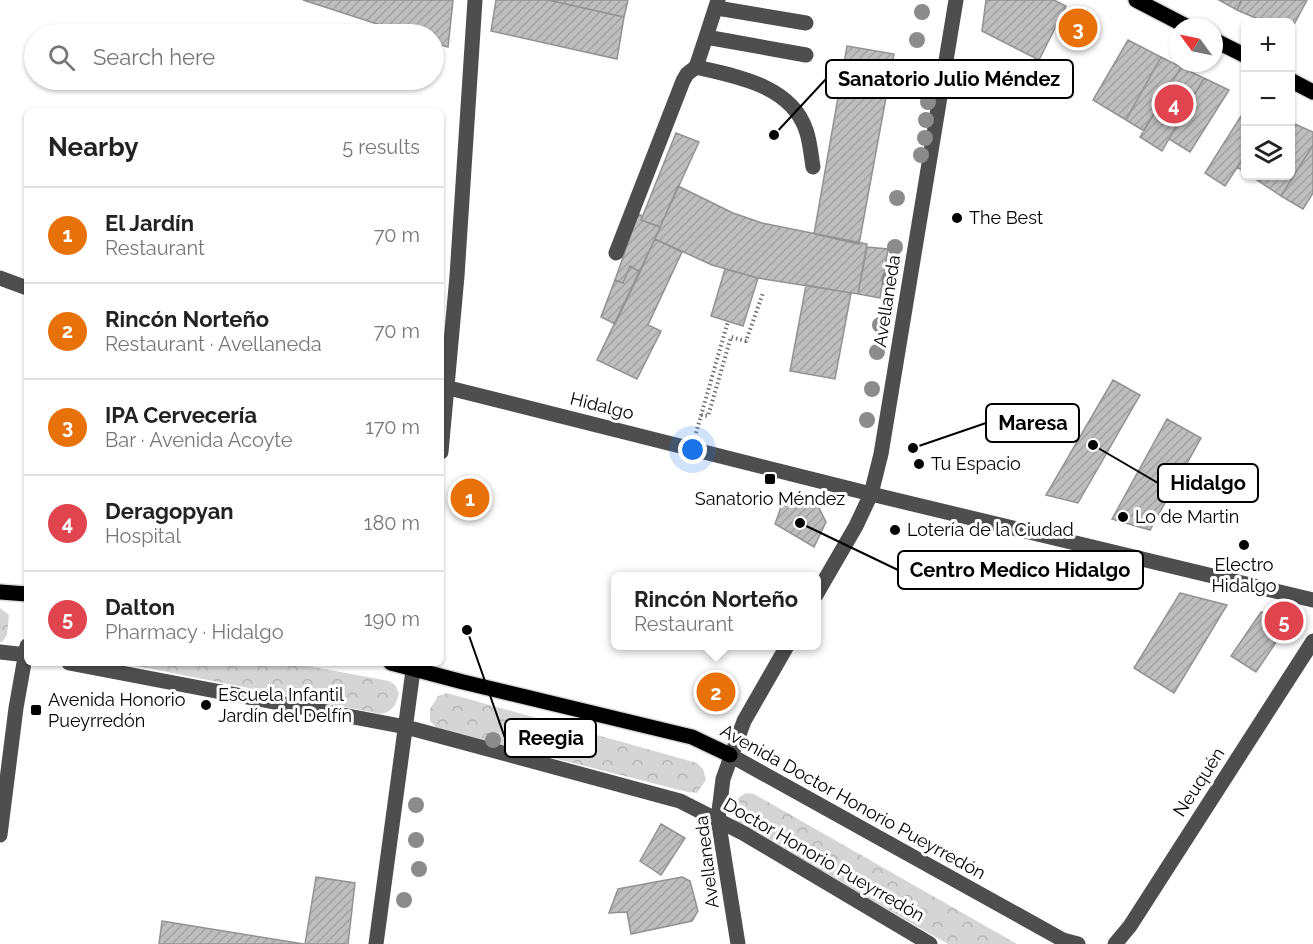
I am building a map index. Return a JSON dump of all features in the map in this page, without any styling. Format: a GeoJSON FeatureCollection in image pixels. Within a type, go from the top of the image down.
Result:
{"type":"FeatureCollection","features":[{"type":"Feature","properties":{"kind":"main road"},"geometry":{"type":"LineString","coordinates":[[1136,0],[1154,4],[1175,18]]}},
{"type":"Feature","properties":{"kind":"main road"},"geometry":{"type":"LineString","coordinates":[[1223,45],[1241,55]]}},
{"type":"Feature","properties":{"kind":"main road"},"geometry":{"type":"LineString","coordinates":[[1295,83],[1313,92]]}},
{"type":"Feature","properties":{"kind":"main road"},"geometry":{"type":"LineString","coordinates":[[0,592],[24,594]]}},
{"type":"Feature","properties":{"kind":"main road","name":"Avenida Doctor Honorio Pueyrredón"},"geometry":{"type":"LineString","coordinates":[[414,666],[692,737],[730,755]]}},
{"type":"Feature","properties":{"kind":"street"},"geometry":{"type":"LineString","coordinates":[[444,387],[457,276],[475,0]]}},
{"type":"Feature","properties":{"kind":"street","name":"Avellaneda"},"geometry":{"type":"LineString","coordinates":[[821,586],[856,526],[871,494],[881,453],[956,0]]}},
{"type":"Feature","properties":{"kind":"street"},"geometry":{"type":"LineString","coordinates":[[616,253],[683,81],[687,74],[696,67],[717,4],[806,23]]}},
{"type":"Feature","properties":{"kind":"street"},"geometry":{"type":"LineString","coordinates":[[706,37],[806,55]]}},
{"type":"Feature","properties":{"kind":"street"},"geometry":{"type":"LineString","coordinates":[[696,67],[756,82],[790,105],[806,129],[813,167]]}},
{"type":"Feature","properties":{"kind":"street"},"geometry":{"type":"LineString","coordinates":[[0,278],[24,287]]}},
{"type":"Feature","properties":{"kind":"street","name":"Hidalgo"},"geometry":{"type":"LineString","coordinates":[[444,387],[871,494],[1313,600]]}},
{"type":"Feature","properties":{"kind":"street","name":"Neuquén"},"geometry":{"type":"LineString","coordinates":[[1115,944],[1130,926],[1313,641]]}},
{"type":"Feature","properties":{"kind":"street","name":"Avellaneda"},"geometry":{"type":"LineString","coordinates":[[738,944],[718,819],[723,779],[744,721],[784,650]]}},
{"type":"Feature","properties":{"kind":"street"},"geometry":{"type":"LineString","coordinates":[[0,652],[24,652]]}},
{"type":"Feature","properties":{"kind":"street"},"geometry":{"type":"LineString","coordinates":[[0,835],[16,708],[24,666]]}},
{"type":"Feature","properties":{"kind":"street","name":"Doctor Honorio Pueyrredón"},"geometry":{"type":"LineString","coordinates":[[85,666],[406,727],[680,801],[718,819],[930,944]]}},
{"type":"Feature","properties":{"kind":"street"},"geometry":{"type":"LineString","coordinates":[[376,944],[414,666]]}},
{"type":"Feature","properties":{"kind":"street","name":"Avenida Doctor Honorio Pueyrredón"},"geometry":{"type":"LineString","coordinates":[[730,755],[1065,943]]}},
{"type":"Feature","properties":{"kind":"path"},"geometry":{"type":"LineString","coordinates":[[701,415],[708,416],[731,337],[746,341],[763,293]]}},
{"type":"Feature","properties":{"kind":"path"},"geometry":{"type":"LineString","coordinates":[[692,449],[728,321]]}},
{"type":"Feature","properties":{"kind":"green space"},"geometry":{"type":"Polygon","coordinates":[[[0,608],[9,615],[7,635],[2,642],[0,642],[0,608]]]}},
{"type":"Feature","properties":{"kind":"green space"},"geometry":{"type":"Polygon","coordinates":[[[137,666],[308,666],[389,681],[395,685],[399,693],[393,707],[381,714],[137,666]]]}},
{"type":"Feature","properties":{"kind":"green space"},"geometry":{"type":"Polygon","coordinates":[[[447,693],[697,763],[703,769],[706,780],[697,793],[688,792],[438,729],[430,721],[430,709],[438,696],[447,693]]]}},
{"type":"Feature","properties":{"kind":"green space"},"geometry":{"type":"Polygon","coordinates":[[[746,793],[754,794],[1017,944],[948,944],[737,824],[732,814],[732,806],[746,793]]]}},
{"type":"Feature","properties":{"kind":"building"},"geometry":{"type":"Polygon","coordinates":[[[303,0],[453,0],[448,47],[444,46],[444,24],[377,24],[303,0]]]}},
{"type":"Feature","properties":{"kind":"building"},"geometry":{"type":"Polygon","coordinates":[[[496,0],[548,0],[624,17],[617,59],[491,31],[496,0]]]}},
{"type":"Feature","properties":{"kind":"building"},"geometry":{"type":"Polygon","coordinates":[[[548,0],[628,0],[624,17],[548,0]]]}},
{"type":"Feature","properties":{"kind":"building"},"geometry":{"type":"Polygon","coordinates":[[[986,0],[1054,0],[1066,6],[1039,60],[982,31],[986,0]]]}},
{"type":"Feature","properties":{"kind":"building"},"geometry":{"type":"Polygon","coordinates":[[[1219,0],[1242,0],[1237,10],[1219,0]]]}},
{"type":"Feature","properties":{"kind":"building"},"geometry":{"type":"Polygon","coordinates":[[[1242,0],[1307,0],[1295,23],[1295,18],[1256,18],[1237,10],[1242,0]]]}},
{"type":"Feature","properties":{"kind":"building"},"geometry":{"type":"Polygon","coordinates":[[[1128,40],[1161,57],[1126,120],[1093,100],[1128,40]]]}},
{"type":"Feature","properties":{"kind":"building"},"geometry":{"type":"Polygon","coordinates":[[[847,46],[894,54],[859,244],[814,234],[847,46]]]}},
{"type":"Feature","properties":{"kind":"building"},"geometry":{"type":"Polygon","coordinates":[[[1161,57],[1169,61],[1169,72],[1178,72],[1144,131],[1126,120],[1161,57]]]}},
{"type":"Feature","properties":{"kind":"building"},"geometry":{"type":"Polygon","coordinates":[[[1178,72],[1191,72],[1204,78],[1162,151],[1140,137],[1178,72]]]}},
{"type":"Feature","properties":{"kind":"building"},"geometry":{"type":"Polygon","coordinates":[[[1204,78],[1229,90],[1190,152],[1169,139],[1204,78]]]}},
{"type":"Feature","properties":{"kind":"building"},"geometry":{"type":"Polygon","coordinates":[[[1241,116],[1241,162],[1225,186],[1205,173],[1241,116]]]}},
{"type":"Feature","properties":{"kind":"building"},"geometry":{"type":"Polygon","coordinates":[[[1295,124],[1313,132],[1313,145],[1295,174],[1295,124]]]}},
{"type":"Feature","properties":{"kind":"building"},"geometry":{"type":"Polygon","coordinates":[[[676,133],[699,142],[660,227],[641,220],[676,133]]]}},
{"type":"Feature","properties":{"kind":"building"},"geometry":{"type":"Polygon","coordinates":[[[1313,145],[1313,193],[1303,209],[1281,196],[1291,180],[1295,180],[1295,174],[1313,145]]]}},
{"type":"Feature","properties":{"kind":"building"},"geometry":{"type":"Polygon","coordinates":[[[1261,180],[1291,180],[1281,196],[1260,182],[1261,180]]]}},
{"type":"Feature","properties":{"kind":"building"},"geometry":{"type":"Polygon","coordinates":[[[678,186],[733,213],[762,223],[867,244],[858,294],[758,278],[712,265],[655,239],[678,186]]]}},
{"type":"Feature","properties":{"kind":"building"},"geometry":{"type":"Polygon","coordinates":[[[638,214],[642,216],[641,220],[660,227],[640,272],[630,266],[623,283],[615,280],[638,214]]]}},
{"type":"Feature","properties":{"kind":"building"},"geometry":{"type":"Polygon","coordinates":[[[655,239],[682,252],[648,325],[661,331],[637,379],[597,360],[655,239]]]}},
{"type":"Feature","properties":{"kind":"building"},"geometry":{"type":"Polygon","coordinates":[[[867,247],[888,249],[880,298],[858,294],[867,247]]]}},
{"type":"Feature","properties":{"kind":"building"},"geometry":{"type":"Polygon","coordinates":[[[630,266],[640,272],[615,324],[601,317],[615,280],[623,283],[630,266]]]}},
{"type":"Feature","properties":{"kind":"building"},"geometry":{"type":"Polygon","coordinates":[[[725,269],[758,278],[743,326],[711,316],[725,269]]]}},
{"type":"Feature","properties":{"kind":"building"},"geometry":{"type":"Polygon","coordinates":[[[806,285],[851,293],[835,379],[790,371],[806,285]]]}},
{"type":"Feature","properties":{"kind":"building"},"geometry":{"type":"Polygon","coordinates":[[[1113,380],[1140,395],[1078,503],[1046,495],[1113,380]]]}},
{"type":"Feature","properties":{"kind":"building"},"geometry":{"type":"Polygon","coordinates":[[[1167,419],[1201,438],[1150,530],[1112,519],[1167,419]]]}},
{"type":"Feature","properties":{"kind":"building"},"geometry":{"type":"Polygon","coordinates":[[[784,499],[818,506],[826,522],[814,547],[775,524],[784,499]]]}},
{"type":"Feature","properties":{"kind":"building"},"geometry":{"type":"Polygon","coordinates":[[[1180,593],[1227,605],[1174,693],[1134,668],[1180,593]]]}},
{"type":"Feature","properties":{"kind":"building"},"geometry":{"type":"Polygon","coordinates":[[[1261,612],[1291,620],[1256,672],[1231,656],[1261,612]]]}},
{"type":"Feature","properties":{"kind":"building"},"geometry":{"type":"Polygon","coordinates":[[[661,824],[685,838],[661,875],[640,861],[661,824]]]}},
{"type":"Feature","properties":{"kind":"building"},"geometry":{"type":"Polygon","coordinates":[[[316,877],[355,883],[348,944],[305,944],[316,877]]]}},
{"type":"Feature","properties":{"kind":"building"},"geometry":{"type":"Polygon","coordinates":[[[682,877],[690,881],[698,911],[692,921],[631,934],[627,912],[609,913],[618,889],[682,877]]]}},
{"type":"Feature","properties":{"kind":"building"},"geometry":{"type":"Polygon","coordinates":[[[162,921],[304,944],[159,944],[162,921]]]}},
{"type":"Feature","properties":{"kind":"place","name":"IPA Cervecería"},"geometry":{"type":"Point","coordinates":[1078,28]}},
{"type":"Feature","properties":{"kind":"place","name":"Deragopyan"},"geometry":{"type":"Point","coordinates":[1174,104]}},
{"type":"Feature","properties":{"kind":"place","name":"Sanatorio Julio Méndez"},"geometry":{"type":"Point","coordinates":[774,135]}},
{"type":"Feature","properties":{"kind":"place","name":"The Best"},"geometry":{"type":"Point","coordinates":[957,218]}},
{"type":"Feature","properties":{"kind":"place","name":"Hidalgo"},"geometry":{"type":"Point","coordinates":[1093,445]}},
{"type":"Feature","properties":{"kind":"place","name":"Maresa"},"geometry":{"type":"Point","coordinates":[913,448]}},
{"type":"Feature","properties":{"kind":"place","name":"Tu Espacio"},"geometry":{"type":"Point","coordinates":[919,464]}},
{"type":"Feature","properties":{"kind":"place","name":"Sanatorio Méndez"},"geometry":{"type":"Point","coordinates":[770,479]}},
{"type":"Feature","properties":{"kind":"place","name":"El Jardín"},"geometry":{"type":"Point","coordinates":[470,498]}},
{"type":"Feature","properties":{"kind":"place","name":"Lo de Martin"},"geometry":{"type":"Point","coordinates":[1123,517]}},
{"type":"Feature","properties":{"kind":"place","name":"Centro Medico Hidalgo"},"geometry":{"type":"Point","coordinates":[800,523]}},
{"type":"Feature","properties":{"kind":"place","name":"Lotería de la Ciudad"},"geometry":{"type":"Point","coordinates":[895,530]}},
{"type":"Feature","properties":{"kind":"place","name":"Electro Hidalgo"},"geometry":{"type":"Point","coordinates":[1244,545]}},
{"type":"Feature","properties":{"kind":"place","name":"Dalton"},"geometry":{"type":"Point","coordinates":[1284,621]}},
{"type":"Feature","properties":{"kind":"place","name":"Reegia"},"geometry":{"type":"Point","coordinates":[467,630]}},
{"type":"Feature","properties":{"kind":"place","name":"Rincón Norteño"},"geometry":{"type":"Point","coordinates":[716,692]}},
{"type":"Feature","properties":{"kind":"place","name":"Escuela Infantil Jardín del Delfín"},"geometry":{"type":"Point","coordinates":[206,705]}},
{"type":"Feature","properties":{"kind":"place","name":"Avenida Honorio Pueyrredón"},"geometry":{"type":"Point","coordinates":[36,710]}}]}
